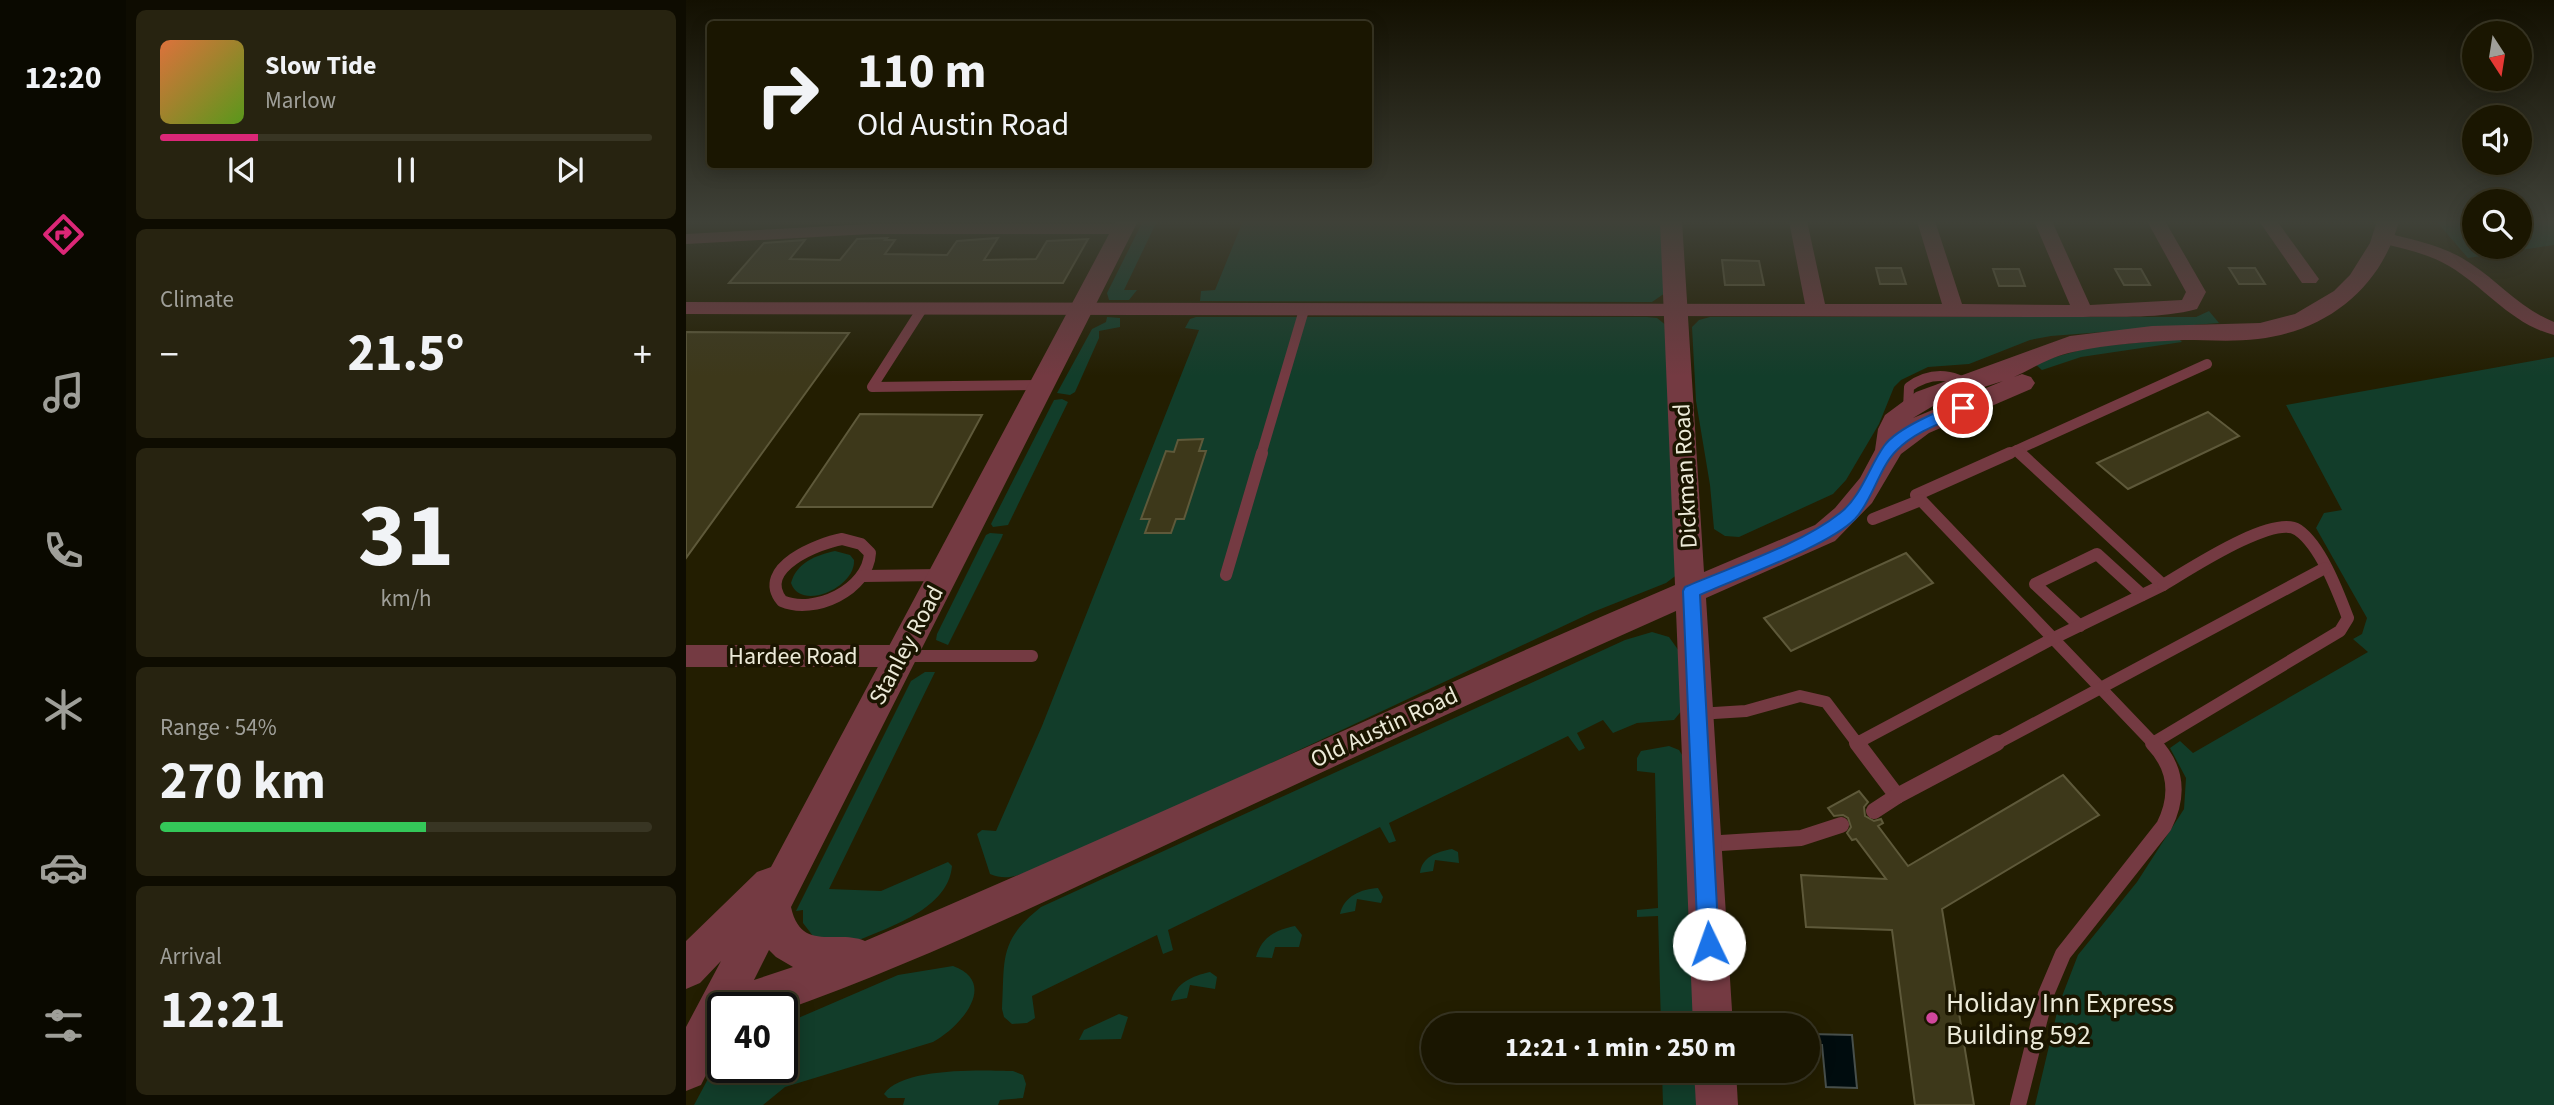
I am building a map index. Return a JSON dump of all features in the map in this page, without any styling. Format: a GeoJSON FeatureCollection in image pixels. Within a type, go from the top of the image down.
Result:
{"type":"FeatureCollection","features":[{"type":"Feature","properties":{"kind":"street","name":"Stanley Road"},"geometry":{"type":"LineString","coordinates":[[706,1034],[1100,273]]}},
{"type":"Feature","properties":{"kind":"street","name":"Dickman Road"},"geometry":{"type":"LineString","coordinates":[[1674,273],[1712,1013]]}},
{"type":"Feature","properties":{"kind":"street"},"geometry":{"type":"LineString","coordinates":[[1808,273],[1816,310]]}},
{"type":"Feature","properties":{"kind":"street"},"geometry":{"type":"LineString","coordinates":[[1942,273],[1954,310]]}},
{"type":"Feature","properties":{"kind":"street"},"geometry":{"type":"LineString","coordinates":[[2066,273],[2083,311]]}},
{"type":"Feature","properties":{"kind":"street"},"geometry":{"type":"LineString","coordinates":[[686,308],[2170,309],[2190,305],[2196,292],[2185,273]]}},
{"type":"Feature","properties":{"kind":"street"},"geometry":{"type":"LineString","coordinates":[[2304,273],[2309,279]]}},
{"type":"Feature","properties":{"kind":"street","name":"Old Austin Road"},"geometry":{"type":"LineString","coordinates":[[706,1034],[845,969],[1038,886],[1498,675],[1825,533],[1849,515],[1891,447],[1978,389],[1991,376],[2046,351],[2096,340],[2203,332],[2228,334],[2289,325],[2345,295],[2365,273]]}},
{"type":"Feature","properties":{"kind":"street"},"geometry":{"type":"LineString","coordinates":[[2468,273],[2526,318],[2554,329]]}},
{"type":"Feature","properties":{"kind":"street","name":"Old Austin Road"},"geometry":{"type":"LineString","coordinates":[[1891,447],[1891,430],[1895,421],[1917,402],[1978,389],[2087,359],[2212,343],[2228,334]]}},
{"type":"Feature","properties":{"kind":"street","name":"Hardee Road"},"geometry":{"type":"LineString","coordinates":[[686,656],[901,656]]}},
{"type":"Feature","properties":{"kind":"street"},"geometry":{"type":"LineString","coordinates":[[686,969],[794,860]]}},
{"type":"Feature","properties":{"kind":"street"},"geometry":{"type":"LineString","coordinates":[[771,904],[773,917],[781,934],[804,955],[838,960],[881,953]]}},
{"type":"Feature","properties":{"kind":"street","name":"Old Austin Road"},"geometry":{"type":"LineString","coordinates":[[798,995],[845,969]]}},
{"type":"Feature","properties":{"kind":"street"},"geometry":{"type":"LineString","coordinates":[[1716,1083],[1717,1105]]}},
{"type":"Feature","properties":{"kind":"lane"},"geometry":{"type":"LineString","coordinates":[[922,309],[872,387],[1041,385]]}},
{"type":"Feature","properties":{"kind":"lane"},"geometry":{"type":"LineString","coordinates":[[1226,575],[1304,310]]}},
{"type":"Feature","properties":{"kind":"lane"},"geometry":{"type":"LineString","coordinates":[[2018,1105],[2046,994],[2063,954],[2164,827],[2174,808],[2176,786],[2168,764],[2153,743],[1916,495],[2207,364]]}},
{"type":"Feature","properties":{"kind":"lane"},"geometry":{"type":"LineString","coordinates":[[2017,450],[2163,585]]}},
{"type":"Feature","properties":{"kind":"lane"},"geometry":{"type":"LineString","coordinates":[[1873,519],[1921,500]]}},
{"type":"Feature","properties":{"kind":"lane"},"geometry":{"type":"LineString","coordinates":[[1857,743],[2254,536],[2289,526],[2298,529],[2340,595],[2348,618],[2340,631],[2153,743]]}},
{"type":"Feature","properties":{"kind":"lane"},"geometry":{"type":"LineString","coordinates":[[863,576],[869,565],[870,554],[865,546],[842,539],[818,544],[796,556],[784,567],[775,588],[785,603],[810,606],[840,595],[863,576],[943,575]]}},
{"type":"Feature","properties":{"kind":"lane"},"geometry":{"type":"LineString","coordinates":[[2080,626],[2035,584],[2097,554],[2142,595]]}},
{"type":"Feature","properties":{"kind":"lane"},"geometry":{"type":"LineString","coordinates":[[1874,811],[1897,796],[2325,568]]}},
{"type":"Feature","properties":{"kind":"lane"},"geometry":{"type":"LineString","coordinates":[[901,656],[1032,656]]}},
{"type":"Feature","properties":{"kind":"lane"},"geometry":{"type":"LineString","coordinates":[[1697,714],[1746,711],[1800,696],[1826,702],[1897,796]]}},
{"type":"Feature","properties":{"kind":"lane"},"geometry":{"type":"LineString","coordinates":[[1704,844],[1801,838],[1841,825]]}},
{"type":"Feature","properties":{"kind":"green space"},"geometry":{"type":"Polygon","coordinates":[[[1117,273],[1132,273],[1124,290],[1137,290],[1129,300],[1109,300],[1107,293],[1117,273]]]}},
{"type":"Feature","properties":{"kind":"green space"},"geometry":{"type":"Polygon","coordinates":[[[1222,273],[1667,273],[1668,291],[1652,302],[1200,301],[1201,291],[1215,290],[1222,273]]]}},
{"type":"Feature","properties":{"kind":"green space"},"geometry":{"type":"Polygon","coordinates":[[[2209,311],[2219,323],[2051,336],[2030,340],[1969,364],[1928,367],[1901,380],[1894,387],[1879,424],[1846,480],[1833,494],[1739,537],[1725,536],[1714,529],[1710,485],[1696,401],[1692,327],[1699,320],[1710,317],[2196,317],[2209,311]]]}},
{"type":"Feature","properties":{"kind":"green space"},"geometry":{"type":"Polygon","coordinates":[[[1107,317],[1120,318],[1120,327],[1099,331],[1099,338],[1075,392],[1070,395],[1057,393],[1092,329],[1106,322],[1107,317]]]}},
{"type":"Feature","properties":{"kind":"green space"},"geometry":{"type":"Polygon","coordinates":[[[1657,318],[1667,326],[1678,574],[1666,583],[1593,612],[1231,782],[1035,869],[1007,877],[990,874],[977,834],[982,830],[996,831],[1042,726],[1199,330],[1185,328],[1190,319],[1657,318]]]}},
{"type":"Feature","properties":{"kind":"green space"},"geometry":{"type":"Polygon","coordinates":[[[2179,339],[2182,342],[2081,357],[2042,370],[2034,363],[2091,347],[2179,339]]]}},
{"type":"Feature","properties":{"kind":"green space"},"geometry":{"type":"Polygon","coordinates":[[[2554,357],[2554,1105],[2035,1105],[2059,1004],[2078,955],[2137,882],[2184,809],[2186,778],[2170,748],[2180,741],[2193,753],[2368,652],[2353,639],[2362,634],[2367,618],[2316,528],[2324,513],[2342,510],[2286,405],[2554,357]]]}},
{"type":"Feature","properties":{"kind":"green space"},"geometry":{"type":"Polygon","coordinates":[[[1062,399],[1068,402],[1008,525],[993,527],[991,524],[1054,400],[1062,399]]]}},
{"type":"Feature","properties":{"kind":"green space"},"geometry":{"type":"Polygon","coordinates":[[[1003,534],[948,645],[936,640],[986,535],[1003,534]]]}},
{"type":"Feature","properties":{"kind":"green space"},"geometry":{"type":"Polygon","coordinates":[[[835,551],[850,555],[854,560],[846,579],[838,587],[816,596],[797,591],[791,583],[797,570],[814,558],[835,551]]]}},
{"type":"Feature","properties":{"kind":"green space"},"geometry":{"type":"Polygon","coordinates":[[[1652,632],[1669,637],[1679,651],[1683,709],[1674,720],[1637,723],[1613,733],[1603,720],[1577,733],[1585,748],[1579,751],[1568,736],[1389,823],[1396,841],[1389,843],[1380,827],[1168,930],[1173,950],[1163,954],[1157,935],[1032,996],[1035,1018],[1027,1023],[1012,1024],[1004,1017],[1002,1009],[1006,952],[1017,930],[1041,907],[1625,640],[1652,632]]]}},
{"type":"Feature","properties":{"kind":"green space"},"geometry":{"type":"Polygon","coordinates":[[[925,672],[935,672],[829,889],[881,891],[948,862],[952,866],[948,882],[939,896],[911,917],[845,946],[813,936],[803,923],[803,910],[796,911],[911,681],[925,672]]]}},
{"type":"Feature","properties":{"kind":"green space"},"geometry":{"type":"Polygon","coordinates":[[[1669,746],[1679,750],[1684,758],[1695,1013],[1661,1013],[1658,916],[1637,917],[1637,910],[1658,908],[1655,773],[1637,771],[1637,758],[1641,751],[1669,746]]]}},
{"type":"Feature","properties":{"kind":"green space"},"geometry":{"type":"Polygon","coordinates":[[[1452,849],[1458,852],[1459,863],[1435,860],[1433,871],[1420,873],[1421,867],[1431,856],[1452,849]]]}},
{"type":"Feature","properties":{"kind":"green space"},"geometry":{"type":"Polygon","coordinates":[[[1378,888],[1383,897],[1381,903],[1357,899],[1355,911],[1340,914],[1349,898],[1365,890],[1378,888]]]}},
{"type":"Feature","properties":{"kind":"green space"},"geometry":{"type":"Polygon","coordinates":[[[1295,926],[1302,935],[1299,947],[1275,947],[1272,958],[1256,957],[1266,939],[1295,926]]]}},
{"type":"Feature","properties":{"kind":"green space"},"geometry":{"type":"Polygon","coordinates":[[[953,966],[967,974],[973,983],[974,994],[970,1005],[954,1027],[933,1042],[785,1087],[763,1105],[694,1105],[707,1081],[707,1083],[798,1083],[798,1018],[898,975],[953,966]]]}},
{"type":"Feature","properties":{"kind":"green space"},"geometry":{"type":"Polygon","coordinates":[[[1210,972],[1217,977],[1215,989],[1190,985],[1187,998],[1171,1001],[1177,989],[1186,981],[1210,972]]]}},
{"type":"Feature","properties":{"kind":"green space"},"geometry":{"type":"Polygon","coordinates":[[[1119,1014],[1128,1017],[1121,1039],[1079,1040],[1084,1030],[1119,1014]]]}},
{"type":"Feature","properties":{"kind":"green space"},"geometry":{"type":"Polygon","coordinates":[[[963,1071],[1013,1071],[1023,1075],[1026,1084],[1023,1098],[1000,1100],[998,1105],[903,1105],[905,1098],[888,1098],[884,1094],[893,1085],[924,1075],[963,1071]]]}},
{"type":"Feature","properties":{"kind":"green space"},"geometry":{"type":"Polygon","coordinates":[[[1662,1083],[1699,1083],[1700,1105],[1663,1105],[1662,1083]]]}},
{"type":"Feature","properties":{"kind":"shaded area"},"geometry":{"type":"Polygon","coordinates":[[[1820,1034],[1852,1035],[1857,1088],[1826,1087],[1820,1034]]]}},
{"type":"Feature","properties":{"kind":"building"},"geometry":{"type":"Polygon","coordinates":[[[738,273],[1069,273],[1063,283],[729,283],[738,273]]]}},
{"type":"Feature","properties":{"kind":"building"},"geometry":{"type":"Polygon","coordinates":[[[1724,273],[1761,273],[1764,285],[1725,285],[1724,273]]]}},
{"type":"Feature","properties":{"kind":"building"},"geometry":{"type":"Polygon","coordinates":[[[1877,273],[1902,273],[1906,284],[1880,284],[1877,273]]]}},
{"type":"Feature","properties":{"kind":"building"},"geometry":{"type":"Polygon","coordinates":[[[1994,273],[2020,273],[2025,286],[1999,286],[1994,273]]]}},
{"type":"Feature","properties":{"kind":"building"},"geometry":{"type":"Polygon","coordinates":[[[2117,273],[2143,273],[2150,285],[2124,285],[2117,273]]]}},
{"type":"Feature","properties":{"kind":"building"},"geometry":{"type":"Polygon","coordinates":[[[2232,273],[2258,273],[2265,284],[2239,284],[2232,273]]]}},
{"type":"Feature","properties":{"kind":"building"},"geometry":{"type":"Polygon","coordinates":[[[686,332],[849,333],[686,558],[686,332]]]}},
{"type":"Feature","properties":{"kind":"building"},"geometry":{"type":"Polygon","coordinates":[[[2208,412],[2239,436],[2128,489],[2097,463],[2208,412]]]}},
{"type":"Feature","properties":{"kind":"building"},"geometry":{"type":"Polygon","coordinates":[[[860,414],[982,415],[932,507],[797,507],[860,414]]]}},
{"type":"Feature","properties":{"kind":"building"},"geometry":{"type":"Polygon","coordinates":[[[1203,439],[1199,451],[1206,451],[1184,519],[1176,519],[1171,533],[1145,533],[1150,519],[1141,519],[1166,451],[1174,452],[1178,440],[1203,439]]]}},
{"type":"Feature","properties":{"kind":"building"},"geometry":{"type":"Polygon","coordinates":[[[1906,553],[1933,583],[1791,651],[1764,618],[1906,553]]]}},
{"type":"Feature","properties":{"kind":"building","name":"Holiday Inn Express Building 592"},"geometry":{"type":"Polygon","coordinates":[[[2063,775],[2099,815],[1942,909],[1974,1105],[1915,1105],[1892,930],[1806,927],[1801,875],[1886,879],[1856,839],[1852,840],[1847,833],[1851,827],[1848,818],[1843,815],[1834,816],[1828,808],[1859,791],[1868,802],[1864,807],[1865,816],[1874,821],[1881,819],[1883,823],[1878,826],[1908,866],[2063,775]]]}},
{"type":"Feature","properties":{"kind":"place","name":"Holiday Inn Express Building 592"},"geometry":{"type":"Point","coordinates":[1932,1018]}},
{"type":"Feature","properties":{"kind":"route"},"geometry":{"type":"LineString","coordinates":[[1709,944],[1691,591],[1825,533],[1849,515],[1891,447],[1920,426],[1963,408]]}}]}
